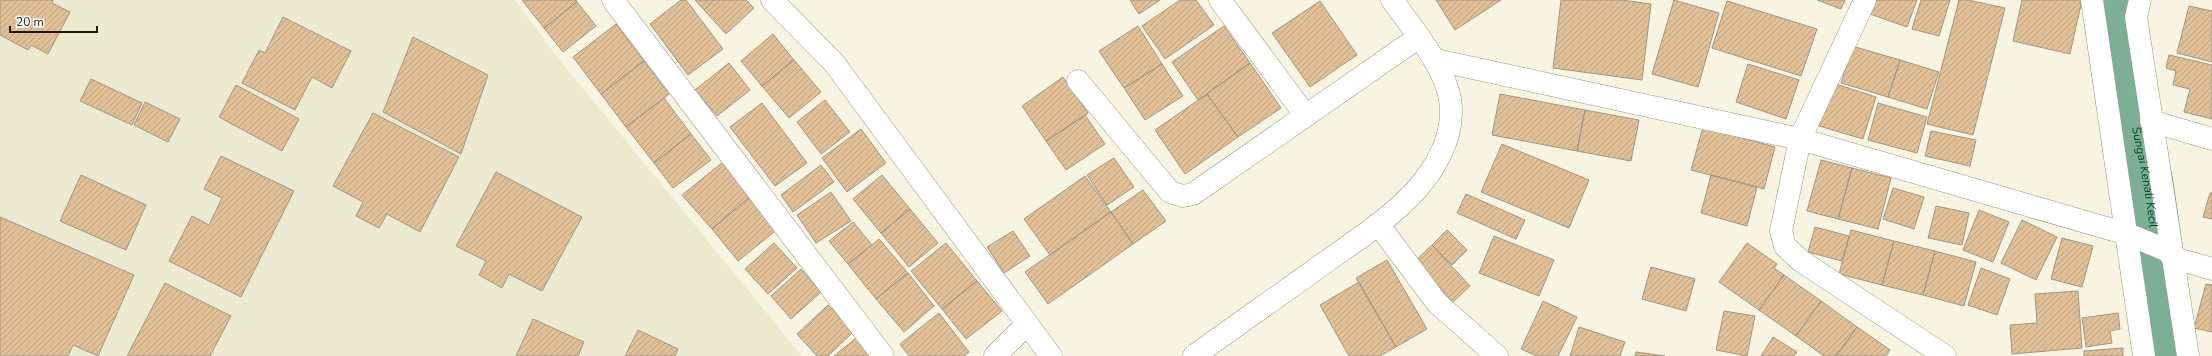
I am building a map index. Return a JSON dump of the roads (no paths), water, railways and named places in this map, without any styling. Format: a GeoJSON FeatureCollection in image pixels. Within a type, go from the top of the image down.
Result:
{"type":"FeatureCollection","features":[{"type":"Feature","properties":{"kind":"street"},"geometry":{"type":"LineString","coordinates":[[613,0],[883,356]]}},
{"type":"Feature","properties":{"kind":"street"},"geometry":{"type":"LineString","coordinates":[[772,0],[834,63],[1051,356]]}},
{"type":"Feature","properties":{"kind":"street"},"geometry":{"type":"LineString","coordinates":[[1220,0],[1306,116]]}},
{"type":"Feature","properties":{"kind":"street"},"geometry":{"type":"LineString","coordinates":[[1194,356],[1378,224],[1416,189],[1436,164],[1447,136],[1452,110],[1446,86],[1436,60],[1392,0]]}},
{"type":"Feature","properties":{"kind":"street"},"geometry":{"type":"LineString","coordinates":[[1864,0],[1800,139],[1781,231],[1785,246],[1801,261],[1946,356]]}},
{"type":"Feature","properties":{"kind":"street"},"geometry":{"type":"LineString","coordinates":[[2092,0],[2132,236],[2144,356]]}},
{"type":"Feature","properties":{"kind":"street"},"geometry":{"type":"LineString","coordinates":[[2140,0],[2136,17],[2170,254],[2188,356]]}},
{"type":"Feature","properties":{"kind":"street"},"geometry":{"type":"LineString","coordinates":[[1078,81],[1170,192],[1183,196],[1193,194],[1419,37]]}},
{"type":"Feature","properties":{"kind":"street"},"geometry":{"type":"LineString","coordinates":[[1436,60],[1800,139],[2132,236],[2170,254],[2212,269]]}},
{"type":"Feature","properties":{"kind":"street"},"geometry":{"type":"LineString","coordinates":[[2151,122],[2212,139]]}},
{"type":"Feature","properties":{"kind":"street"},"geometry":{"type":"LineString","coordinates":[[1378,224],[1437,303],[1497,356]]}},
{"type":"Feature","properties":{"kind":"street"},"geometry":{"type":"LineString","coordinates":[[995,356],[1028,324]]}},
{"type":"Feature","properties":{"kind":"waterway","name":"Sungai Kenali Kecil"},"geometry":{"type":"LineString","coordinates":[[2113,0],[2118,38],[2148,187],[2172,356]]}}]}
